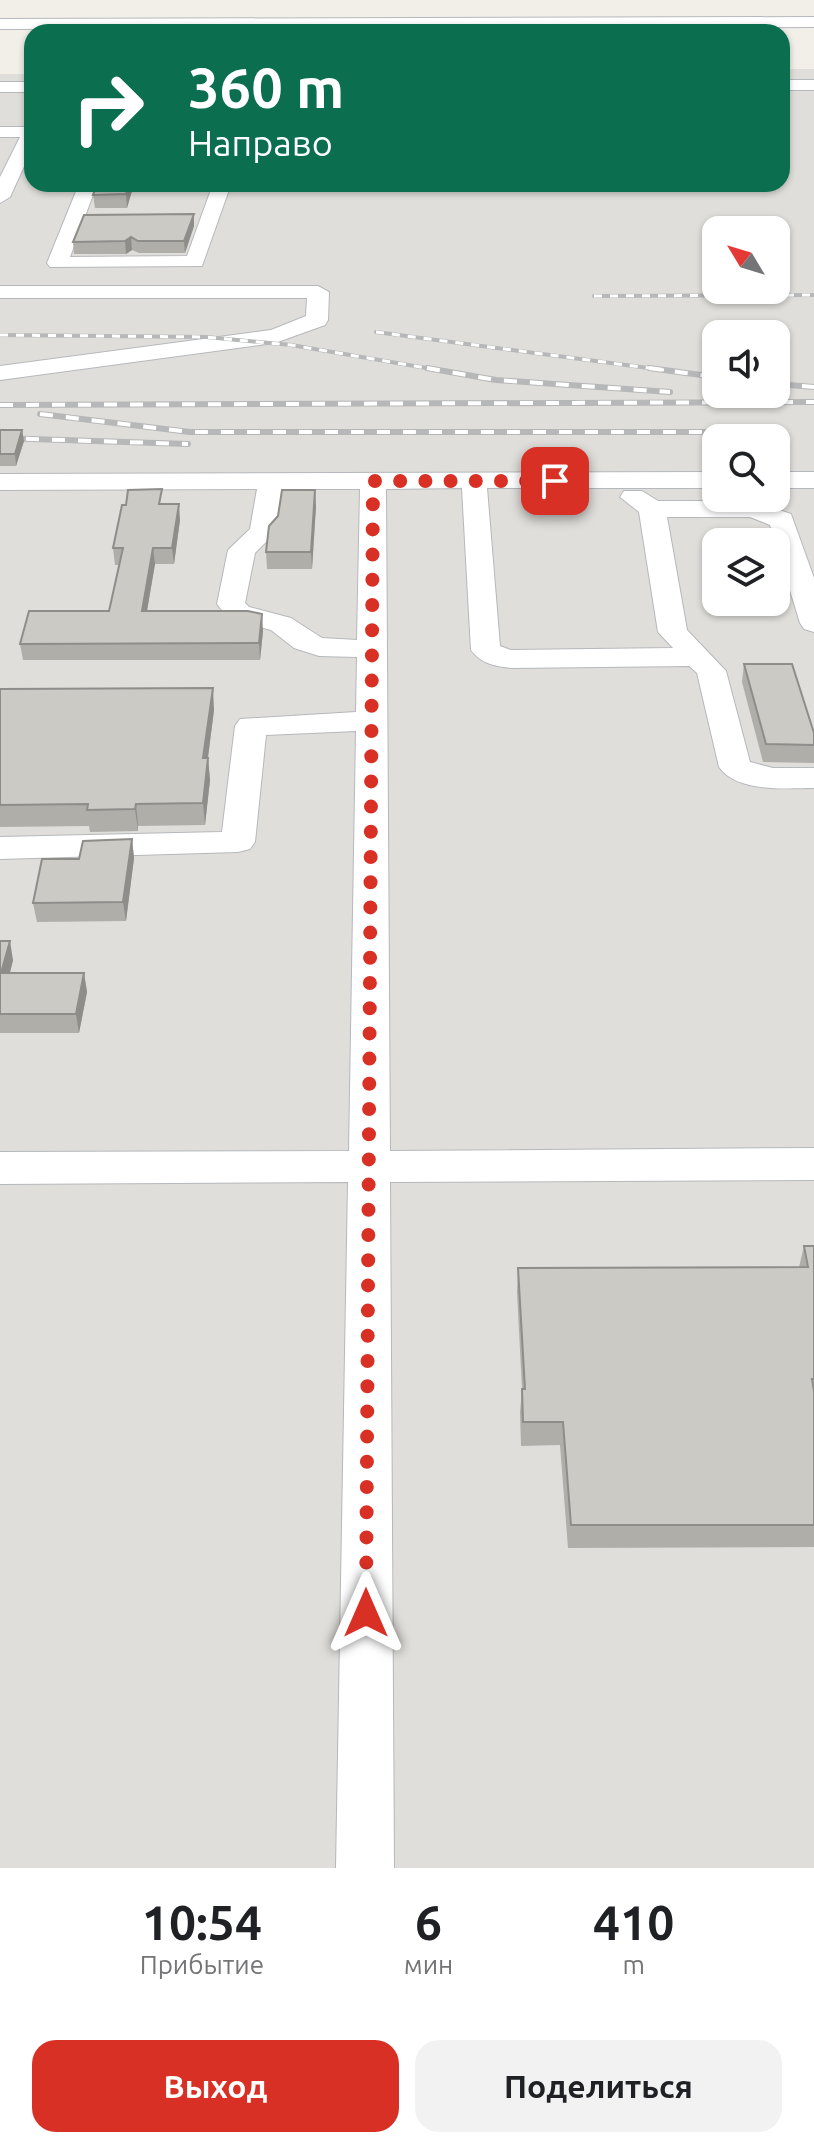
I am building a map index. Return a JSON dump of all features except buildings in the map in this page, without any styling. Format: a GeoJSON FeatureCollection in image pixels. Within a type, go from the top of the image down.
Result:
{"type":"FeatureCollection","features":[{"type":"Feature","properties":{"kind":"street"},"geometry":{"type":"LineString","coordinates":[[0,24],[814,22]]}},
{"type":"Feature","properties":{"kind":"street"},"geometry":{"type":"LineString","coordinates":[[790,85],[814,85]]}},
{"type":"Feature","properties":{"kind":"street"},"geometry":{"type":"LineString","coordinates":[[0,87],[24,87]]}},
{"type":"Feature","properties":{"kind":"street"},"geometry":{"type":"LineString","coordinates":[[0,132],[24,132]]}},
{"type":"Feature","properties":{"kind":"street"},"geometry":{"type":"LineString","coordinates":[[0,197],[24,148]]}},
{"type":"Feature","properties":{"kind":"street"},"geometry":{"type":"LineString","coordinates":[[87,192],[82,217],[57,263],[195,262],[202,216],[217,192]]}},
{"type":"Feature","properties":{"kind":"street"},"geometry":{"type":"LineString","coordinates":[[0,292],[318,292],[317,320],[275,336],[0,373]]}},
{"type":"Feature","properties":{"kind":"street"},"geometry":{"type":"LineString","coordinates":[[609,480],[652,509],[753,509],[782,520],[814,623]]}},
{"type":"Feature","properties":{"kind":"street"},"geometry":{"type":"LineString","coordinates":[[0,482],[702,480]]}},
{"type":"Feature","properties":{"kind":"street"},"geometry":{"type":"LineString","coordinates":[[790,480],[814,480]]}},
{"type":"Feature","properties":{"kind":"street"},"geometry":{"type":"LineString","coordinates":[[271,481],[263,532],[242,550],[231,604],[239,613],[281,624],[304,642],[319,647],[372,649]]}},
{"type":"Feature","properties":{"kind":"street"},"geometry":{"type":"LineString","coordinates":[[365,1868],[373,481]]}},
{"type":"Feature","properties":{"kind":"street"},"geometry":{"type":"LineString","coordinates":[[474,481],[486,650],[497,657],[511,659],[697,657]]}},
{"type":"Feature","properties":{"kind":"street"},"geometry":{"type":"LineString","coordinates":[[652,509],[673,632],[711,671],[735,767],[763,779],[814,778]]}},
{"type":"Feature","properties":{"kind":"street"},"geometry":{"type":"LineString","coordinates":[[0,848],[238,842],[251,726],[372,721]]}},
{"type":"Feature","properties":{"kind":"street"},"geometry":{"type":"LineString","coordinates":[[0,1168],[814,1164]]}},
{"type":"Feature","properties":{"kind":"shaded area"},"geometry":{"type":"Polygon","coordinates":[[[790,69],[814,69],[814,1868],[0,1868],[0,74],[24,74],[24,192],[790,192],[790,69]]]}},
{"type":"Feature","properties":{"kind":"railway"},"geometry":{"type":"LineString","coordinates":[[594,296],[814,295]]}},
{"type":"Feature","properties":{"kind":"railway"},"geometry":{"type":"LineString","coordinates":[[376,332],[658,369]]}},
{"type":"Feature","properties":{"kind":"railway"},"geometry":{"type":"LineString","coordinates":[[0,335],[206,337],[291,345],[438,370]]}},
{"type":"Feature","properties":{"kind":"railway"},"geometry":{"type":"LineString","coordinates":[[427,368],[496,380],[670,392]]}},
{"type":"Feature","properties":{"kind":"railway"},"geometry":{"type":"LineString","coordinates":[[649,368],[658,369]]}},
{"type":"Feature","properties":{"kind":"railway"},"geometry":{"type":"LineString","coordinates":[[658,369],[664,370]]}},
{"type":"Feature","properties":{"kind":"railway"},"geometry":{"type":"LineString","coordinates":[[658,369],[702,375]]}},
{"type":"Feature","properties":{"kind":"railway"},"geometry":{"type":"LineString","coordinates":[[790,385],[814,387]]}},
{"type":"Feature","properties":{"kind":"railway"},"geometry":{"type":"LineString","coordinates":[[0,405],[814,402]]}},
{"type":"Feature","properties":{"kind":"railway"},"geometry":{"type":"LineString","coordinates":[[40,414],[190,432],[702,432]]}},
{"type":"Feature","properties":{"kind":"railway"},"geometry":{"type":"LineString","coordinates":[[0,438],[188,444]]}},
{"type":"Feature","properties":{"kind":"route"},"geometry":{"type":"LineString","coordinates":[[366,1613],[373,481],[555,481]]}}]}
